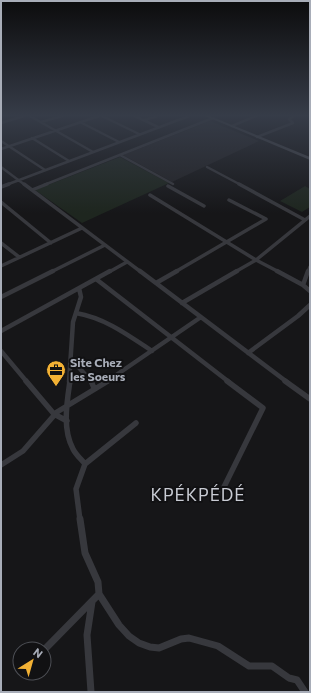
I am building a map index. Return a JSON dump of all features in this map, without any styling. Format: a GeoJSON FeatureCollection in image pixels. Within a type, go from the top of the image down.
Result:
{"type":"FeatureCollection","features":[{"type":"Feature","properties":{"kind":"street"},"geometry":{"type":"LineString","coordinates":[[13,148],[45,170]]}},
{"type":"Feature","properties":{"kind":"street"},"geometry":{"type":"LineString","coordinates":[[49,148],[69,161]]}},
{"type":"Feature","properties":{"kind":"street"},"geometry":{"type":"LineString","coordinates":[[87,148],[93,152]]}},
{"type":"Feature","properties":{"kind":"street"},"geometry":{"type":"LineString","coordinates":[[1,187],[103,148]]}},
{"type":"Feature","properties":{"kind":"street"},"geometry":{"type":"LineString","coordinates":[[32,190],[137,148]]}},
{"type":"Feature","properties":{"kind":"street"},"geometry":{"type":"LineString","coordinates":[[285,148],[310,159]]}},
{"type":"Feature","properties":{"kind":"street"},"geometry":{"type":"LineString","coordinates":[[120,155],[173,184]]}},
{"type":"Feature","properties":{"kind":"street"},"geometry":{"type":"LineString","coordinates":[[1,167],[310,399]]}},
{"type":"Feature","properties":{"kind":"street"},"geometry":{"type":"LineString","coordinates":[[207,167],[305,220]]}},
{"type":"Feature","properties":{"kind":"street"},"geometry":{"type":"LineString","coordinates":[[168,186],[204,206]]}},
{"type":"Feature","properties":{"kind":"street"},"geometry":{"type":"LineString","coordinates":[[150,195],[256,260],[303,285],[310,291]]}},
{"type":"Feature","properties":{"kind":"street"},"geometry":{"type":"LineString","coordinates":[[156,283],[266,219],[229,200]]}},
{"type":"Feature","properties":{"kind":"street"},"geometry":{"type":"LineString","coordinates":[[1,202],[50,243]]}},
{"type":"Feature","properties":{"kind":"street"},"geometry":{"type":"LineString","coordinates":[[1,208],[5,206]]}},
{"type":"Feature","properties":{"kind":"street"},"geometry":{"type":"LineString","coordinates":[[182,303],[256,260],[310,216]]}},
{"type":"Feature","properties":{"kind":"street"},"geometry":{"type":"LineString","coordinates":[[1,266],[82,228]]}},
{"type":"Feature","properties":{"kind":"street"},"geometry":{"type":"LineString","coordinates":[[1,243],[19,258]]}},
{"type":"Feature","properties":{"kind":"street"},"geometry":{"type":"LineString","coordinates":[[1,297],[105,245]]}},
{"type":"Feature","properties":{"kind":"street"},"geometry":{"type":"LineString","coordinates":[[1,331],[127,262]]}},
{"type":"Feature","properties":{"kind":"street"},"geometry":{"type":"LineString","coordinates":[[303,285],[310,267]]}},
{"type":"Feature","properties":{"kind":"street"},"geometry":{"type":"LineString","coordinates":[[96,279],[263,408],[221,493]]}},
{"type":"Feature","properties":{"kind":"street"},"geometry":{"type":"LineString","coordinates":[[79,288],[82,300],[73,322],[72,359],[67,421],[71,446],[85,464],[85,469],[78,479],[76,489],[85,553],[98,582],[99,594],[119,625],[129,636],[139,643],[150,647],[159,648],[181,639],[189,638],[218,646],[249,666],[272,666],[289,678],[297,680],[305,692]]}},
{"type":"Feature","properties":{"kind":"street"},"geometry":{"type":"LineString","coordinates":[[248,353],[298,316],[310,305]]}},
{"type":"Feature","properties":{"kind":"street"},"geometry":{"type":"LineString","coordinates":[[76,313],[99,319],[152,351]]}},
{"type":"Feature","properties":{"kind":"street"},"geometry":{"type":"LineString","coordinates":[[1,464],[23,451],[54,414],[114,377],[201,317]]}},
{"type":"Feature","properties":{"kind":"street"},"geometry":{"type":"LineString","coordinates":[[1,351],[54,414],[67,421]]}},
{"type":"Feature","properties":{"kind":"street"},"geometry":{"type":"LineString","coordinates":[[72,359],[76,367],[90,379],[94,388]]}},
{"type":"Feature","properties":{"kind":"street"},"geometry":{"type":"LineString","coordinates":[[85,464],[136,424]]}},
{"type":"Feature","properties":{"kind":"street"},"geometry":{"type":"LineString","coordinates":[[52,642],[99,594]]}},
{"type":"Feature","properties":{"kind":"street"},"geometry":{"type":"LineString","coordinates":[[91,692],[87,634],[89,612],[92,602]]}},
{"type":"Feature","properties":{"kind":"shaded area"},"geometry":{"type":"Polygon","coordinates":[[[140,148],[243,148],[172,182],[123,155],[140,148]]]}},
{"type":"Feature","properties":{"kind":"shaded area"},"geometry":{"type":"Polygon","coordinates":[[[120,157],[169,183],[82,223],[35,190],[120,157]]]}},
{"type":"Feature","properties":{"kind":"shaded area"},"geometry":{"type":"Polygon","coordinates":[[[305,186],[310,189],[310,207],[302,212],[280,201],[305,186]]]}},
{"type":"Feature","properties":{"kind":"place","name":"Site Chez les Soeurs"},"geometry":{"type":"Point","coordinates":[56,387]}},
{"type":"Feature","properties":{"kind":"district","name":"KPÉKPÉDÉ"},"geometry":{"type":"Point","coordinates":[198,495]}}]}
